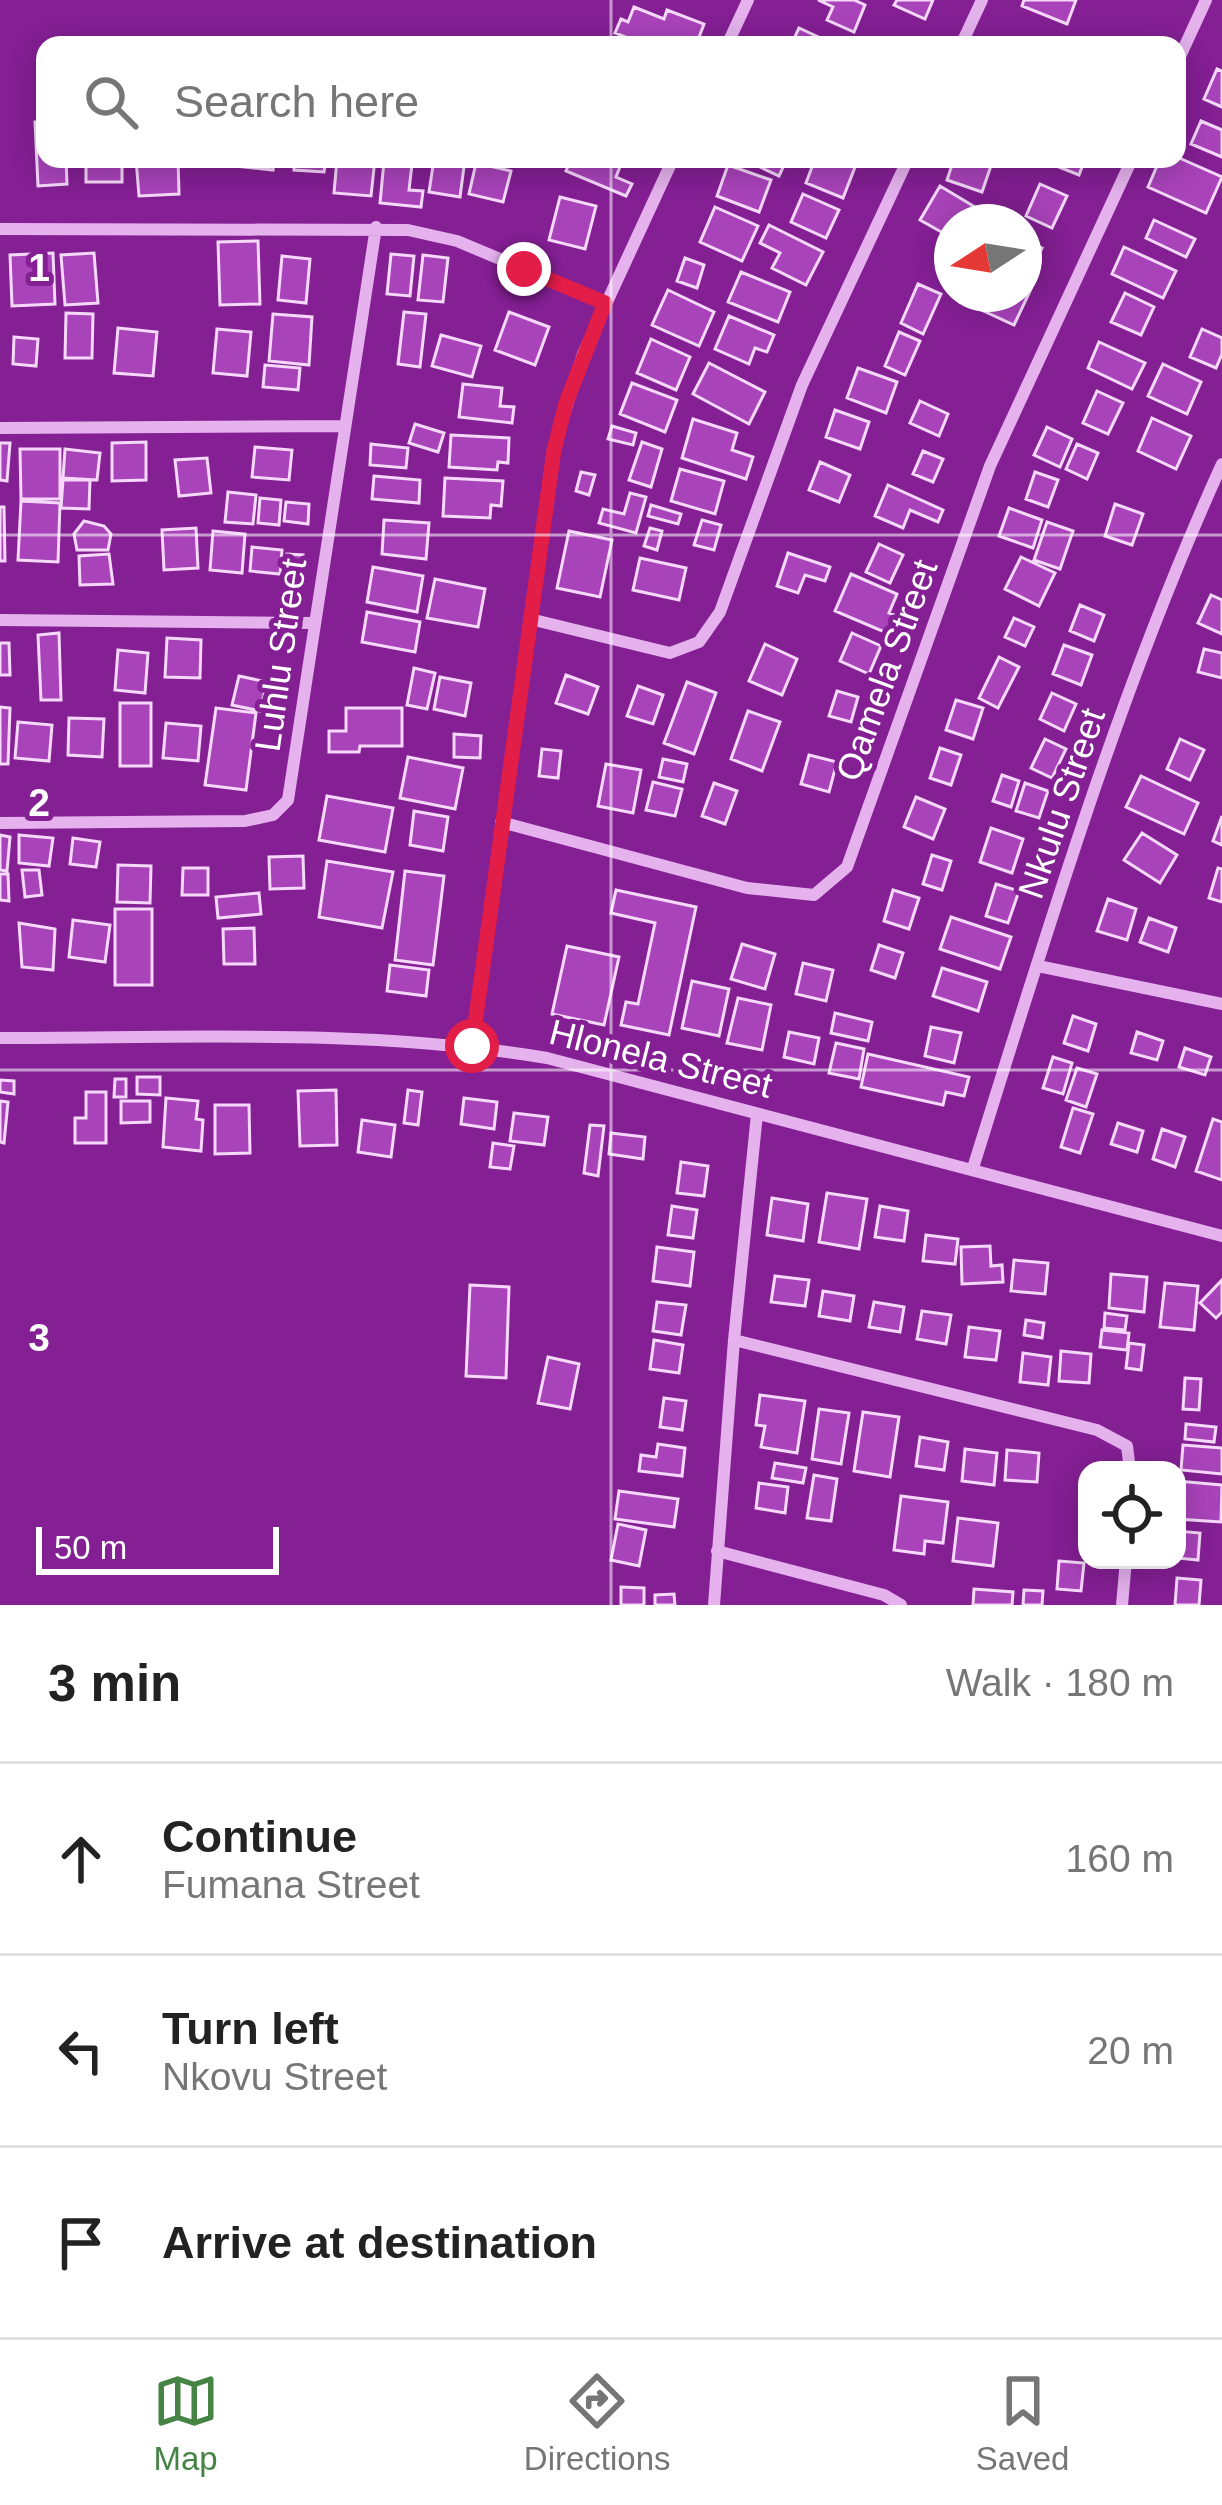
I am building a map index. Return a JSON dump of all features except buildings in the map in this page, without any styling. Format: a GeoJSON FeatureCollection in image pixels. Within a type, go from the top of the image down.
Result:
{"type":"FeatureCollection","features":[{"type":"Feature","properties":{"kind":"street"},"geometry":{"type":"LineString","coordinates":[[731,36],[748,0]]}},
{"type":"Feature","properties":{"kind":"street"},"geometry":{"type":"LineString","coordinates":[[965,36],[982,0]]}},
{"type":"Feature","properties":{"kind":"street"},"geometry":{"type":"LineString","coordinates":[[1186,43],[1206,0]]}},
{"type":"Feature","properties":{"kind":"street"},"geometry":{"type":"LineString","coordinates":[[472,1046],[554,450],[566,403],[605,303],[669,168]]}},
{"type":"Feature","properties":{"kind":"street"},"geometry":{"type":"LineString","coordinates":[[530,619],[670,653],[698,642],[720,612],[802,386],[904,168]]}},
{"type":"Feature","properties":{"kind":"street","name":"Qamela Street"},"geometry":{"type":"LineString","coordinates":[[501,822],[747,888],[814,896],[847,867],[990,466],[1128,168]]}},
{"type":"Feature","properties":{"kind":"street"},"geometry":{"type":"LineString","coordinates":[[0,229],[376,227],[436,234],[605,303]]}},
{"type":"Feature","properties":{"kind":"street","name":"Luhlu Street"},"geometry":{"type":"LineString","coordinates":[[0,823],[224,822],[273,815],[288,800],[376,227]]}},
{"type":"Feature","properties":{"kind":"street"},"geometry":{"type":"LineString","coordinates":[[0,428],[345,426]]}},
{"type":"Feature","properties":{"kind":"street","name":"Nkulu Street"},"geometry":{"type":"LineString","coordinates":[[973,1168],[1118,727],[1222,464]]}},
{"type":"Feature","properties":{"kind":"street"},"geometry":{"type":"LineString","coordinates":[[0,620],[315,623]]}},
{"type":"Feature","properties":{"kind":"street"},"geometry":{"type":"LineString","coordinates":[[1038,966],[1222,1004]]}},
{"type":"Feature","properties":{"kind":"street","name":"Hlonela Street"},"geometry":{"type":"LineString","coordinates":[[0,1038],[405,1040],[547,1058],[1222,1236]]}},
{"type":"Feature","properties":{"kind":"street"},"geometry":{"type":"LineString","coordinates":[[713,1605],[757,1114]]}},
{"type":"Feature","properties":{"kind":"street"},"geometry":{"type":"LineString","coordinates":[[734,1340],[1096,1430],[1126,1446],[1128,1461]]}},
{"type":"Feature","properties":{"kind":"street"},"geometry":{"type":"LineString","coordinates":[[717,1551],[884,1594],[901,1605]]}},
{"type":"Feature","properties":{"kind":"street"},"geometry":{"type":"LineString","coordinates":[[1123,1605],[1125,1569]]}},
{"type":"Feature","properties":{"kind":"route"},"geometry":{"type":"LineString","coordinates":[[472,1046],[554,450],[566,403],[605,303],[524,269]]}}]}
